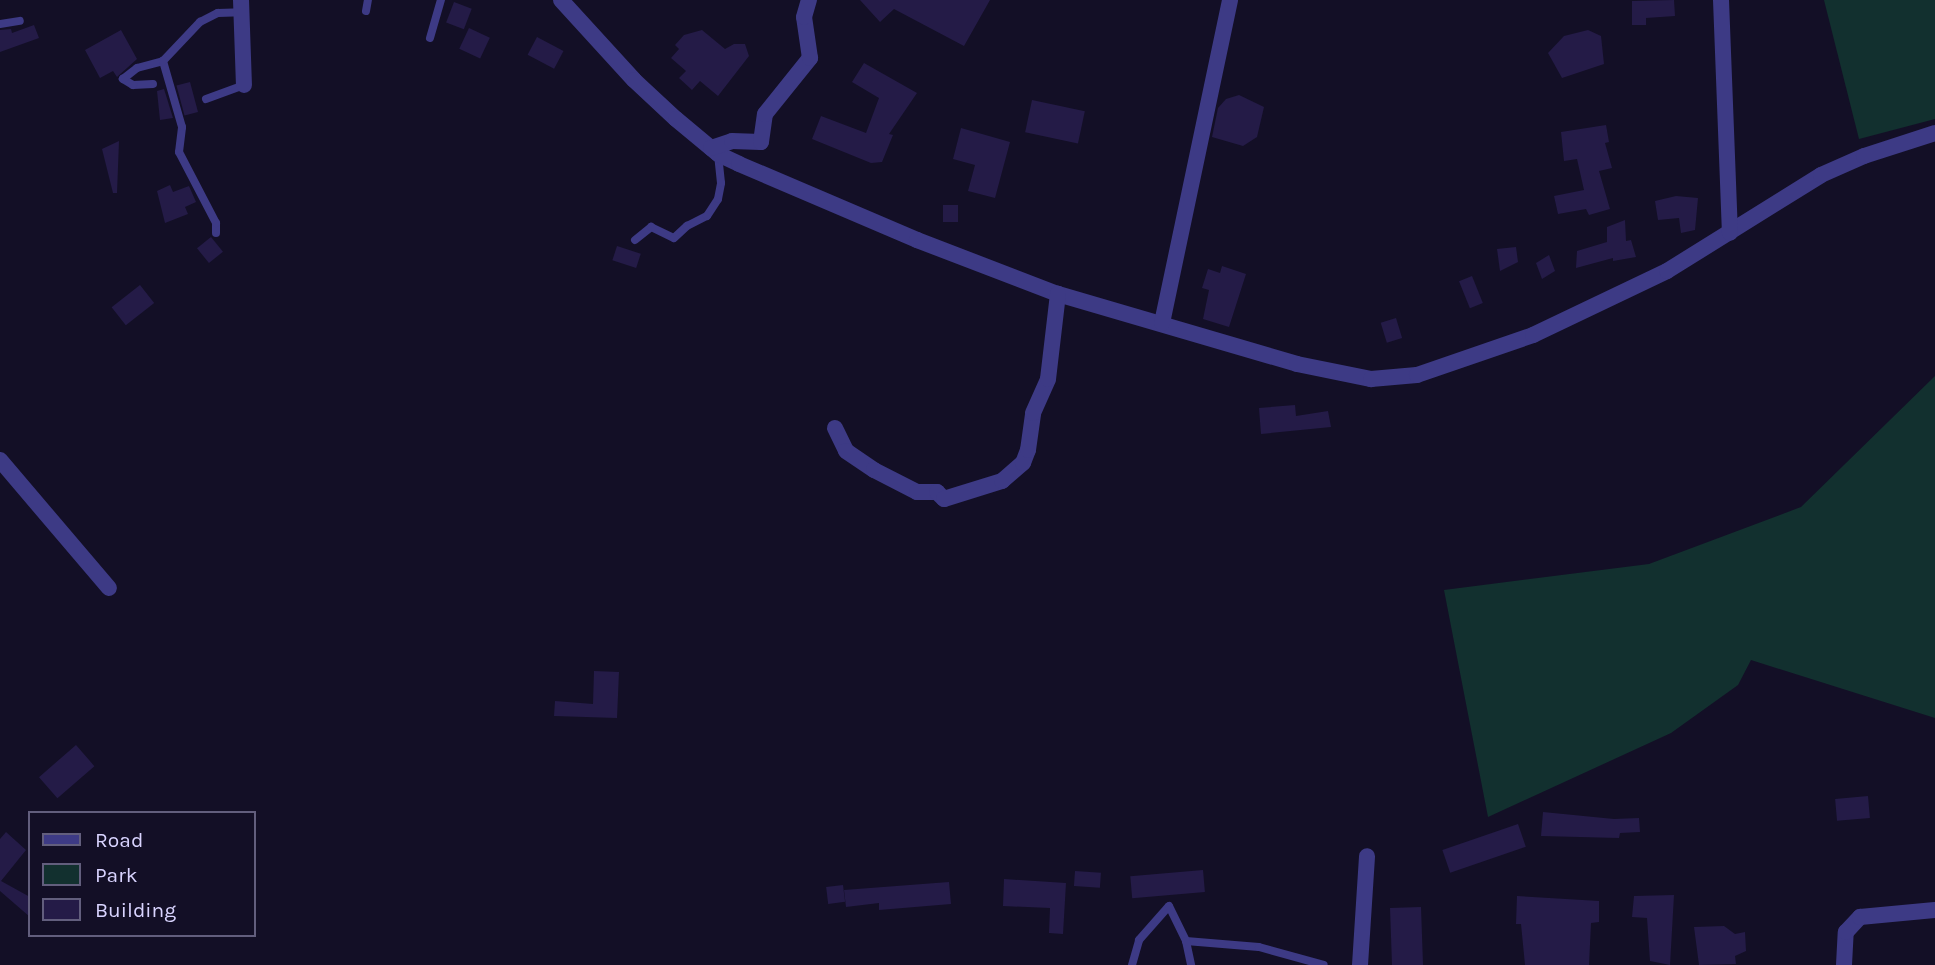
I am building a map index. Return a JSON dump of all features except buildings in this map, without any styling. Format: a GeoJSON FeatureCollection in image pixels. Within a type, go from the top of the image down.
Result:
{"type":"FeatureCollection","features":[{"type":"Feature","properties":{"kind":"street"},"geometry":{"type":"LineString","coordinates":[[561,0],[634,80],[714,151],[751,169],[954,255],[1058,294],[1297,364],[1371,379],[1408,376],[1443,367],[1533,335],[1667,271],[1821,175],[1864,156],[1935,133]]}},
{"type":"Feature","properties":{"kind":"street"},"geometry":{"type":"LineString","coordinates":[[751,169],[761,142],[765,114],[810,58],[804,17],[809,0]]}},
{"type":"Feature","properties":{"kind":"street"},"geometry":{"type":"LineString","coordinates":[[1162,323],[1230,0]]}},
{"type":"Feature","properties":{"kind":"street"},"geometry":{"type":"LineString","coordinates":[[1721,0],[1730,233]]}},
{"type":"Feature","properties":{"kind":"street"},"geometry":{"type":"LineString","coordinates":[[241,6],[244,85]]}},
{"type":"Feature","properties":{"kind":"street"},"geometry":{"type":"LineString","coordinates":[[714,151],[732,141],[761,142]]}},
{"type":"Feature","properties":{"kind":"street"},"geometry":{"type":"LineString","coordinates":[[835,428],[846,452],[917,492],[937,492],[944,499],[1002,481],[1023,463],[1028,450],[1033,413],[1050,369],[1050,341],[1058,294]]}},
{"type":"Feature","properties":{"kind":"street"},"geometry":{"type":"LineString","coordinates":[[0,460],[109,588]]}},
{"type":"Feature","properties":{"kind":"street"},"geometry":{"type":"LineString","coordinates":[[1360,965],[1367,856]]}},
{"type":"Feature","properties":{"kind":"street"},"geometry":{"type":"LineString","coordinates":[[1844,965],[1846,932],[1860,917],[1935,910]]}},
{"type":"Feature","properties":{"kind":"lane"},"geometry":{"type":"LineString","coordinates":[[366,11],[368,0]]}},
{"type":"Feature","properties":{"kind":"lane"},"geometry":{"type":"LineString","coordinates":[[430,38],[441,0]]}},
{"type":"Feature","properties":{"kind":"lane"},"geometry":{"type":"LineString","coordinates":[[153,84],[133,85],[123,79],[137,68],[163,61],[200,22],[241,6]]}},
{"type":"Feature","properties":{"kind":"lane"},"geometry":{"type":"LineString","coordinates":[[0,24],[20,21]]}},
{"type":"Feature","properties":{"kind":"lane"},"geometry":{"type":"LineString","coordinates":[[163,61],[183,127],[179,152],[190,179],[216,223],[216,233]]}},
{"type":"Feature","properties":{"kind":"lane"},"geometry":{"type":"LineString","coordinates":[[205,99],[244,85]]}},
{"type":"Feature","properties":{"kind":"lane"},"geometry":{"type":"LineString","coordinates":[[635,240],[651,227],[674,238],[687,226],[707,216],[718,199],[721,183],[714,151]]}},
{"type":"Feature","properties":{"kind":"lane"},"geometry":{"type":"LineString","coordinates":[[1132,965],[1139,940],[1169,906],[1186,941],[1191,965]]}},
{"type":"Feature","properties":{"kind":"lane"},"geometry":{"type":"LineString","coordinates":[[1186,941],[1259,947],[1324,965]]}},
{"type":"Feature","properties":{"kind":"green space"},"geometry":{"type":"Polygon","coordinates":[[[1824,0],[1935,0],[1935,119],[1859,139],[1824,0]]]}},
{"type":"Feature","properties":{"kind":"green space"},"geometry":{"type":"Polygon","coordinates":[[[1935,376],[1935,718],[1751,660],[1738,685],[1671,733],[1488,817],[1444,590],[1649,564],[1801,507],[1935,376]]]}}]}
